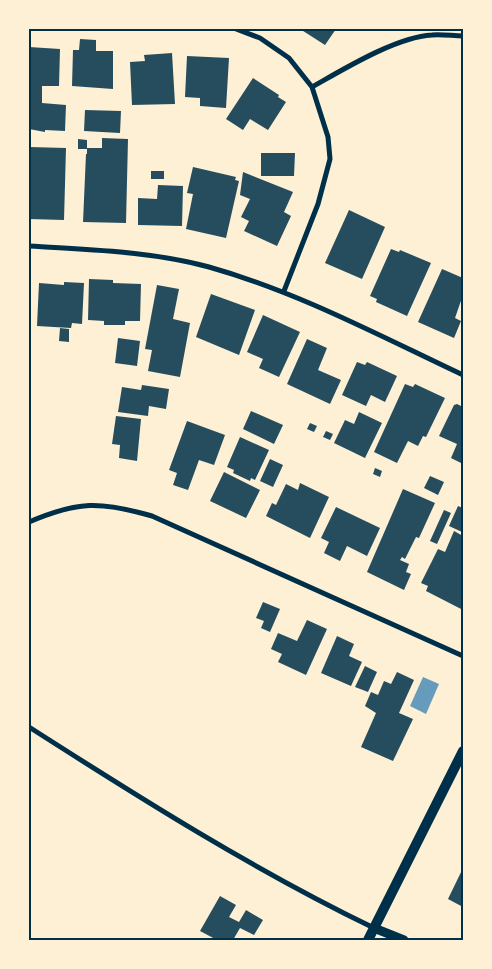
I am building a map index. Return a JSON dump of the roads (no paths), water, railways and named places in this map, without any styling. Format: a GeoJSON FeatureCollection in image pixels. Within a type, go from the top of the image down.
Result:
{"type":"FeatureCollection","features":[{"type":"Feature","properties":{"kind":"main road"},"geometry":{"type":"LineString","coordinates":[[368,940],[463,751]]}},
{"type":"Feature","properties":{"kind":"street"},"geometry":{"type":"LineString","coordinates":[[236,29],[260,38],[289,58],[312,87],[324,119],[330,159],[318,204],[284,291]]}},
{"type":"Feature","properties":{"kind":"street"},"geometry":{"type":"LineString","coordinates":[[312,87],[370,56],[405,42],[431,35],[463,36]]}},
{"type":"Feature","properties":{"kind":"street"},"geometry":{"type":"LineString","coordinates":[[29,246],[138,252],[208,267],[284,291],[463,375]]}},
{"type":"Feature","properties":{"kind":"street"},"geometry":{"type":"LineString","coordinates":[[29,522],[59,509],[96,504],[122,507],[152,516],[463,656]]}},
{"type":"Feature","properties":{"kind":"street"},"geometry":{"type":"LineString","coordinates":[[29,727],[130,792],[278,877],[374,928],[404,940]]}},
{"type":"Feature","properties":{"kind":"water"},"geometry":{"type":"Polygon","coordinates":[[[423,677],[439,684],[426,714],[410,706],[423,677]]]}}]}
